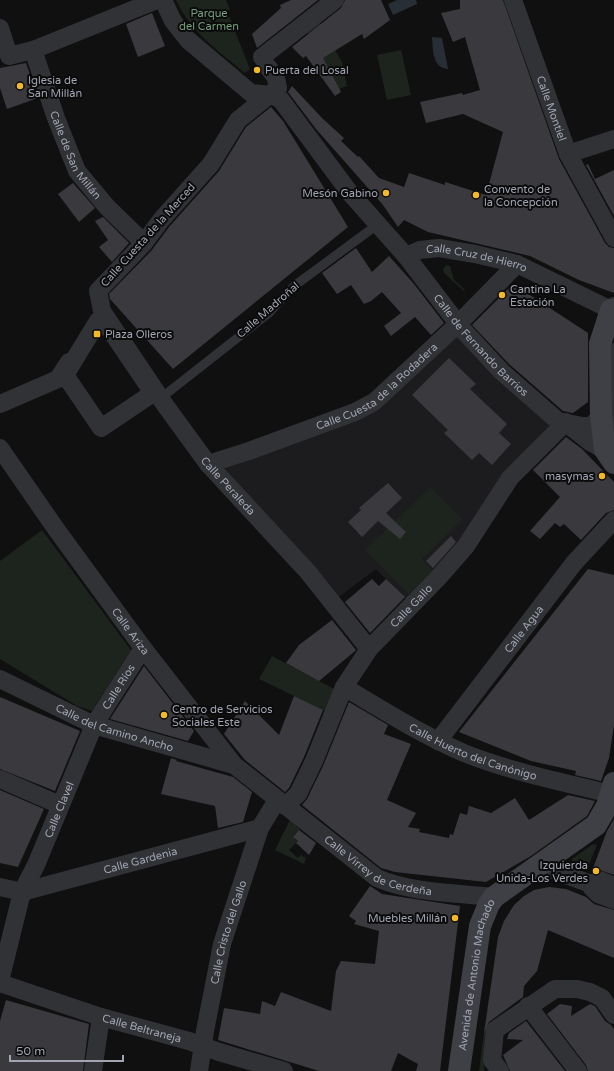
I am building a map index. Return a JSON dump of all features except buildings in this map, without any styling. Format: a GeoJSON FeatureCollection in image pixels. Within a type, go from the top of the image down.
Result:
{"type":"FeatureCollection","features":[{"type":"Feature","properties":{"kind":"street"},"geometry":{"type":"LineString","coordinates":[[0,28],[9,56],[33,50],[157,0]]}},
{"type":"Feature","properties":{"kind":"street"},"geometry":{"type":"LineString","coordinates":[[163,0],[173,20],[188,40],[251,93],[256,95],[269,94],[278,88],[278,84],[262,57],[335,0]]}},
{"type":"Feature","properties":{"kind":"street","name":"Calle Montiel"},"geometry":{"type":"LineString","coordinates":[[513,0],[568,154],[598,212],[614,238]]}},
{"type":"Feature","properties":{"kind":"street","name":"Calle de San Millán"},"geometry":{"type":"LineString","coordinates":[[33,50],[76,171],[106,207],[144,243]]}},
{"type":"Feature","properties":{"kind":"street","name":"Calle de Fernando Barrios"},"geometry":{"type":"LineString","coordinates":[[269,94],[281,100],[350,192],[377,225],[406,256],[458,324],[502,372],[558,421],[566,422]]}},
{"type":"Feature","properties":{"kind":"street","name":"Calle Cuesta de la Merced"},"geometry":{"type":"LineString","coordinates":[[102,311],[98,291],[144,243],[161,220],[211,164],[238,120],[269,94]]}},
{"type":"Feature","properties":{"kind":"street"},"geometry":{"type":"LineString","coordinates":[[568,154],[614,139]]}},
{"type":"Feature","properties":{"kind":"street","name":"Calle Cruz de Hierro"},"geometry":{"type":"LineString","coordinates":[[406,256],[420,250],[439,248],[475,254],[517,264],[613,309]]}},
{"type":"Feature","properties":{"kind":"street","name":"Calle Cuesta de la Rodadera"},"geometry":{"type":"LineString","coordinates":[[208,464],[249,451],[348,414],[374,402],[458,324],[517,264]]}},
{"type":"Feature","properties":{"kind":"street"},"geometry":{"type":"LineString","coordinates":[[612,451],[601,415],[600,344],[613,309]]}},
{"type":"Feature","properties":{"kind":"street"},"geometry":{"type":"LineString","coordinates":[[0,404],[54,381],[102,311]]}},
{"type":"Feature","properties":{"kind":"street","name":"Calle Peraleda"},"geometry":{"type":"LineString","coordinates":[[102,311],[208,464],[308,572],[369,649]]}},
{"type":"Feature","properties":{"kind":"street"},"geometry":{"type":"LineString","coordinates":[[98,321],[105,322],[153,393],[101,428],[65,374],[98,321]]}},
{"type":"Feature","properties":{"kind":"street"},"geometry":{"type":"LineString","coordinates":[[612,451],[608,444],[607,344],[614,334]]}},
{"type":"Feature","properties":{"kind":"street"},"geometry":{"type":"LineString","coordinates":[[612,451],[612,353],[614,352]]}},
{"type":"Feature","properties":{"kind":"street"},"geometry":{"type":"LineString","coordinates":[[54,381],[98,440],[161,398]]}},
{"type":"Feature","properties":{"kind":"street"},"geometry":{"type":"LineString","coordinates":[[566,422],[582,426],[592,426],[601,415]]}},
{"type":"Feature","properties":{"kind":"street"},"geometry":{"type":"LineString","coordinates":[[566,422],[590,442],[612,451]]}},
{"type":"Feature","properties":{"kind":"street","name":"Calle Gallo"},"geometry":{"type":"LineString","coordinates":[[281,803],[298,794],[314,761],[344,687],[369,649],[443,573],[466,546],[510,478],[566,422]]}},
{"type":"Feature","properties":{"kind":"street","name":"Calle Ariza"},"geometry":{"type":"LineString","coordinates":[[0,448],[56,529],[143,648],[234,765],[281,803]]}},
{"type":"Feature","properties":{"kind":"street","name":"Calle Agua"},"geometry":{"type":"LineString","coordinates":[[438,741],[574,563],[614,520]]}},
{"type":"Feature","properties":{"kind":"street","name":"Calle Ríos"},"geometry":{"type":"LineString","coordinates":[[94,725],[143,648]]}},
{"type":"Feature","properties":{"kind":"street","name":"Calle del Camino Ancho"},"geometry":{"type":"LineString","coordinates":[[0,679],[94,725],[234,765]]}},
{"type":"Feature","properties":{"kind":"street","name":"Calle Huerto del Canónigo"},"geometry":{"type":"LineString","coordinates":[[344,687],[438,741],[465,753],[524,773],[613,788]]}},
{"type":"Feature","properties":{"kind":"street","name":"Calle Clavel"},"geometry":{"type":"LineString","coordinates":[[0,982],[22,892],[36,866],[94,725]]}},
{"type":"Feature","properties":{"kind":"street"},"geometry":{"type":"LineString","coordinates":[[0,779],[60,805]]}},
{"type":"Feature","properties":{"kind":"street","name":"Avenida de Antonio Machado"},"geometry":{"type":"LineString","coordinates":[[459,1071],[480,926],[489,904],[494,898],[596,825],[603,816],[613,788]]}},
{"type":"Feature","properties":{"kind":"street","name":"Calle Cristo del Gallo"},"geometry":{"type":"LineString","coordinates":[[199,1071],[202,1046],[222,944],[260,828],[281,803]]}},
{"type":"Feature","properties":{"kind":"street","name":"Calle Virrey de Cerdeña"},"geometry":{"type":"LineString","coordinates":[[281,803],[377,878],[392,884],[494,898]]}},
{"type":"Feature","properties":{"kind":"street","name":"Calle Gardenia"},"geometry":{"type":"LineString","coordinates":[[22,892],[260,828]]}},
{"type":"Feature","properties":{"kind":"street"},"geometry":{"type":"LineString","coordinates":[[544,863],[558,872],[591,884],[600,880],[614,886]]}},
{"type":"Feature","properties":{"kind":"street"},"geometry":{"type":"LineString","coordinates":[[591,884],[591,887],[598,894],[614,900]]}},
{"type":"Feature","properties":{"kind":"street"},"geometry":{"type":"LineString","coordinates":[[0,887],[22,892]]}},
{"type":"Feature","properties":{"kind":"street","name":"Calle Beltraneja"},"geometry":{"type":"LineString","coordinates":[[0,982],[101,1017],[284,1071]]}},
{"type":"Feature","properties":{"kind":"street"},"geometry":{"type":"LineString","coordinates":[[496,1065],[495,1030],[555,989],[577,989],[602,998],[614,1015]]}},
{"type":"Feature","properties":{"kind":"street"},"geometry":{"type":"LineString","coordinates":[[528,1006],[578,1071]]}},
{"type":"Feature","properties":{"kind":"street"},"geometry":{"type":"LineString","coordinates":[[93,1071],[101,1017]]}},
{"type":"Feature","properties":{"kind":"lane","name":"Calle Madroñal"},"geometry":{"type":"LineString","coordinates":[[161,398],[269,313],[294,286],[377,225]]}},
{"type":"Feature","properties":{"kind":"shaded area"},"geometry":{"type":"Polygon","coordinates":[[[397,0],[416,0],[417,4],[393,15],[388,4],[397,0]]]}},
{"type":"Feature","properties":{"kind":"shaded area"},"geometry":{"type":"Polygon","coordinates":[[[432,37],[442,38],[448,69],[443,68],[436,62],[433,52],[432,37]]]}},
{"type":"Feature","properties":{"kind":"shaded area"},"geometry":{"type":"Polygon","coordinates":[[[457,333],[554,430],[460,546],[408,601],[376,569],[336,599],[221,465],[361,416],[457,333]]]}},
{"type":"Feature","properties":{"kind":"green space","name":"Parque del Carmen"},"geometry":{"type":"Polygon","coordinates":[[[176,0],[226,0],[230,10],[227,11],[250,69],[245,73],[206,40],[189,22],[176,0]]]}},
{"type":"Feature","properties":{"kind":"green space"},"geometry":{"type":"Polygon","coordinates":[[[317,18],[342,62],[347,86],[339,89],[315,44],[305,29],[317,18]]]}},
{"type":"Feature","properties":{"kind":"green space"},"geometry":{"type":"Polygon","coordinates":[[[401,50],[411,95],[387,100],[377,55],[401,50]]]}},
{"type":"Feature","properties":{"kind":"green space"},"geometry":{"type":"Polygon","coordinates":[[[446,265],[450,266],[454,280],[464,289],[465,292],[444,273],[443,269],[446,265]]]}},
{"type":"Feature","properties":{"kind":"green space"},"geometry":{"type":"Polygon","coordinates":[[[430,487],[462,519],[422,559],[433,571],[409,594],[365,550],[430,487]]]}},
{"type":"Feature","properties":{"kind":"green space"},"geometry":{"type":"Polygon","coordinates":[[[42,530],[131,650],[92,711],[77,706],[0,659],[0,561],[42,530]]]}},
{"type":"Feature","properties":{"kind":"green space"},"geometry":{"type":"Polygon","coordinates":[[[272,656],[338,691],[329,713],[259,679],[272,656]]]}},
{"type":"Feature","properties":{"kind":"green space"},"geometry":{"type":"Polygon","coordinates":[[[290,820],[300,829],[293,837],[298,841],[289,850],[298,858],[301,855],[306,858],[304,864],[275,850],[290,820]]]}},
{"type":"Feature","properties":{"kind":"green space"},"geometry":{"type":"Polygon","coordinates":[[[593,844],[597,845],[587,869],[574,866],[572,859],[593,844]]]}},
{"type":"Feature","properties":{"kind":"green space"},"geometry":{"type":"Polygon","coordinates":[[[485,1025],[490,1028],[484,1071],[479,1071],[485,1025]]]}},
{"type":"Feature","properties":{"kind":"place","name":"Puerta del Losal"},"geometry":{"type":"Point","coordinates":[257,70]}},
{"type":"Feature","properties":{"kind":"place","name":"Iglesia de San Millán"},"geometry":{"type":"Point","coordinates":[20,86]}},
{"type":"Feature","properties":{"kind":"place","name":"Mesón Gabino"},"geometry":{"type":"Point","coordinates":[386,193]}},
{"type":"Feature","properties":{"kind":"place","name":"Convento de la Concepción"},"geometry":{"type":"Point","coordinates":[476,195]}},
{"type":"Feature","properties":{"kind":"place","name":"Cantina La Estación"},"geometry":{"type":"Point","coordinates":[502,295]}},
{"type":"Feature","properties":{"kind":"place","name":"Plaza Olleros"},"geometry":{"type":"Point","coordinates":[97,334]}},
{"type":"Feature","properties":{"kind":"place","name":"masymas"},"geometry":{"type":"Point","coordinates":[602,476]}},
{"type":"Feature","properties":{"kind":"place","name":"Centro de Servicios Sociales Este"},"geometry":{"type":"Point","coordinates":[164,715]}},
{"type":"Feature","properties":{"kind":"place","name":"Izquierda Unida-Los Verdes"},"geometry":{"type":"Point","coordinates":[596,871]}},
{"type":"Feature","properties":{"kind":"place","name":"Muebles Millán"},"geometry":{"type":"Point","coordinates":[455,918]}}]}
